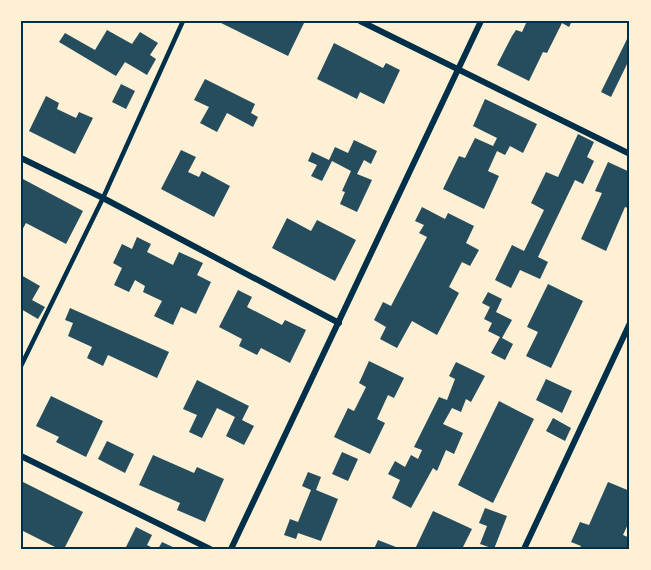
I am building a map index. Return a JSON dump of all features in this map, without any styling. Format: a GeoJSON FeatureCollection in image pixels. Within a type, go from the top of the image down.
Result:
{"type":"FeatureCollection","features":[{"type":"Feature","properties":{"kind":"street"},"geometry":{"type":"LineString","coordinates":[[360,21],[630,154]]}},
{"type":"Feature","properties":{"kind":"street"},"geometry":{"type":"LineString","coordinates":[[231,549],[481,21]]}},
{"type":"Feature","properties":{"kind":"street"},"geometry":{"type":"LineString","coordinates":[[21,158],[103,198],[339,323]]}},
{"type":"Feature","properties":{"kind":"street"},"geometry":{"type":"LineString","coordinates":[[524,549],[630,323]]}},
{"type":"Feature","properties":{"kind":"street"},"geometry":{"type":"LineString","coordinates":[[21,456],[210,549]]}},
{"type":"Feature","properties":{"kind":"lane"},"geometry":{"type":"LineString","coordinates":[[21,366],[103,198],[183,21]]}},
{"type":"Feature","properties":{"kind":"building"},"geometry":{"type":"Polygon","coordinates":[[[217,21],[305,21],[288,56],[217,21]]]}},
{"type":"Feature","properties":{"kind":"building"},"geometry":{"type":"Polygon","coordinates":[[[527,21],[572,21],[569,27],[562,23],[547,53],[543,52],[529,81],[497,65],[516,30],[522,32],[527,21]]]}},
{"type":"Feature","properties":{"kind":"building"},"geometry":{"type":"Polygon","coordinates":[[[107,30],[132,44],[140,32],[158,43],[150,55],[156,59],[147,75],[125,62],[116,76],[59,42],[65,33],[95,50],[107,30]]]}},
{"type":"Feature","properties":{"kind":"building"},"geometry":{"type":"Polygon","coordinates":[[[630,33],[630,58],[611,97],[601,92],[630,33]]]}},
{"type":"Feature","properties":{"kind":"building"},"geometry":{"type":"Polygon","coordinates":[[[334,43],[383,68],[386,63],[400,70],[384,104],[360,92],[357,99],[317,79],[334,43]]]}},
{"type":"Feature","properties":{"kind":"building"},"geometry":{"type":"Polygon","coordinates":[[[205,79],[255,104],[251,113],[258,117],[253,127],[227,113],[217,132],[200,123],[209,107],[194,100],[205,79]]]}},
{"type":"Feature","properties":{"kind":"building"},"geometry":{"type":"Polygon","coordinates":[[[121,84],[135,91],[126,109],[112,102],[121,84]]]}},
{"type":"Feature","properties":{"kind":"building"},"geometry":{"type":"Polygon","coordinates":[[[46,96],[59,103],[57,109],[76,118],[79,112],[93,118],[75,154],[29,131],[46,96]]]}},
{"type":"Feature","properties":{"kind":"building"},"geometry":{"type":"Polygon","coordinates":[[[485,99],[537,124],[523,153],[510,146],[505,155],[497,151],[488,171],[499,176],[484,209],[443,189],[459,156],[465,158],[475,138],[493,146],[497,138],[473,126],[485,99]]]}},
{"type":"Feature","properties":{"kind":"building"},"geometry":{"type":"Polygon","coordinates":[[[578,134],[594,142],[587,157],[594,161],[583,184],[575,180],[538,257],[548,262],[540,279],[520,270],[511,288],[495,280],[512,245],[524,251],[544,210],[531,203],[546,172],[558,177],[578,134]]]}},
{"type":"Feature","properties":{"kind":"building"},"geometry":{"type":"Polygon","coordinates":[[[354,140],[377,151],[371,164],[364,160],[357,174],[372,180],[357,212],[340,204],[345,192],[342,191],[351,171],[332,161],[322,181],[311,176],[317,165],[308,161],[312,152],[329,160],[335,147],[348,153],[354,140]]]}},
{"type":"Feature","properties":{"kind":"building"},"geometry":{"type":"Polygon","coordinates":[[[181,150],[196,157],[188,172],[199,177],[202,171],[230,186],[214,217],[161,189],[181,150]]]}},
{"type":"Feature","properties":{"kind":"building"},"geometry":{"type":"Polygon","coordinates":[[[608,162],[630,172],[630,209],[625,207],[606,251],[581,239],[602,193],[595,191],[608,162]]]}},
{"type":"Feature","properties":{"kind":"building"},"geometry":{"type":"Polygon","coordinates":[[[21,178],[83,211],[66,244],[26,223],[21,232],[21,178]]]}},
{"type":"Feature","properties":{"kind":"building"},"geometry":{"type":"Polygon","coordinates":[[[422,207],[445,219],[448,213],[474,226],[466,243],[479,250],[470,266],[462,262],[449,287],[459,293],[437,335],[412,321],[397,348],[380,339],[386,327],[374,320],[383,302],[391,306],[427,237],[419,233],[424,225],[415,221],[422,207]]]}},
{"type":"Feature","properties":{"kind":"building"},"geometry":{"type":"Polygon","coordinates":[[[287,218],[311,231],[317,220],[356,240],[335,281],[272,248],[287,218]]]}},
{"type":"Feature","properties":{"kind":"building"},"geometry":{"type":"Polygon","coordinates":[[[137,237],[151,244],[147,252],[173,265],[179,252],[203,263],[197,275],[211,282],[196,314],[181,307],[173,325],[154,316],[162,301],[143,292],[145,286],[135,280],[129,292],[114,285],[122,268],[113,263],[122,244],[132,249],[137,237]]]}},
{"type":"Feature","properties":{"kind":"building"},"geometry":{"type":"Polygon","coordinates":[[[21,275],[40,286],[32,300],[45,307],[38,319],[21,309],[21,275]]]}},
{"type":"Feature","properties":{"kind":"building"},"geometry":{"type":"Polygon","coordinates":[[[548,284],[583,301],[551,368],[526,356],[538,332],[527,327],[548,284]]]}},
{"type":"Feature","properties":{"kind":"building"},"geometry":{"type":"Polygon","coordinates":[[[238,290],[252,297],[247,307],[282,325],[285,320],[306,330],[290,363],[261,348],[257,355],[239,346],[242,339],[219,327],[238,290]]]}},
{"type":"Feature","properties":{"kind":"building"},"geometry":{"type":"Polygon","coordinates":[[[488,292],[502,299],[496,312],[512,320],[502,338],[513,344],[505,360],[491,353],[500,337],[488,331],[492,323],[484,319],[490,307],[482,303],[488,292]]]}},
{"type":"Feature","properties":{"kind":"building"},"geometry":{"type":"Polygon","coordinates":[[[70,308],[169,352],[157,378],[108,355],[103,366],[87,358],[92,347],[68,336],[73,323],[65,320],[70,308]]]}},
{"type":"Feature","properties":{"kind":"building"},"geometry":{"type":"Polygon","coordinates":[[[369,361],[404,378],[394,398],[388,395],[377,419],[385,423],[370,454],[334,437],[348,408],[354,411],[366,387],[359,383],[369,361]]]}},
{"type":"Feature","properties":{"kind":"building"},"geometry":{"type":"Polygon","coordinates":[[[456,362],[485,376],[471,402],[466,399],[461,412],[452,408],[443,424],[463,433],[454,454],[446,450],[437,471],[433,468],[411,508],[392,498],[400,480],[388,474],[395,461],[405,467],[411,455],[418,459],[422,450],[414,447],[439,397],[447,400],[455,379],[449,376],[456,362]]]}},
{"type":"Feature","properties":{"kind":"building"},"geometry":{"type":"Polygon","coordinates":[[[546,379],[572,391],[562,413],[536,400],[546,379]]]}},
{"type":"Feature","properties":{"kind":"building"},"geometry":{"type":"Polygon","coordinates":[[[197,380],[249,406],[242,420],[254,426],[244,445],[226,436],[235,417],[217,408],[202,438],[189,432],[197,415],[183,409],[197,380]]]}},
{"type":"Feature","properties":{"kind":"building"},"geometry":{"type":"Polygon","coordinates":[[[51,396],[103,421],[86,457],[56,442],[59,437],[36,426],[51,396]]]}},
{"type":"Feature","properties":{"kind":"building"},"geometry":{"type":"Polygon","coordinates":[[[499,401],[534,419],[493,503],[458,485],[499,401]]]}},
{"type":"Feature","properties":{"kind":"building"},"geometry":{"type":"Polygon","coordinates":[[[553,418],[571,428],[565,441],[546,431],[553,418]]]}},
{"type":"Feature","properties":{"kind":"building"},"geometry":{"type":"Polygon","coordinates":[[[107,441],[134,454],[125,473],[98,459],[107,441]]]}},
{"type":"Feature","properties":{"kind":"building"},"geometry":{"type":"Polygon","coordinates":[[[342,452],[358,459],[348,481],[332,474],[342,452]]]}},
{"type":"Feature","properties":{"kind":"building"},"geometry":{"type":"Polygon","coordinates":[[[153,455],[194,473],[197,467],[224,479],[205,522],[177,510],[180,503],[139,485],[153,455]]]}},
{"type":"Feature","properties":{"kind":"building"},"geometry":{"type":"Polygon","coordinates":[[[308,472],[321,477],[316,490],[338,499],[321,541],[298,533],[296,539],[284,535],[290,519],[298,522],[311,490],[302,486],[308,472]]]}},
{"type":"Feature","properties":{"kind":"building"},"geometry":{"type":"Polygon","coordinates":[[[21,481],[83,512],[64,549],[59,549],[21,530],[21,481]]]}},
{"type":"Feature","properties":{"kind":"building"},"geometry":{"type":"Polygon","coordinates":[[[608,482],[630,491],[630,520],[623,535],[630,538],[630,549],[579,549],[581,546],[571,542],[580,522],[589,525],[608,482]]]}},
{"type":"Feature","properties":{"kind":"building"},"geometry":{"type":"Polygon","coordinates":[[[485,508],[507,516],[494,549],[480,544],[487,526],[479,523],[485,508]]]}},
{"type":"Feature","properties":{"kind":"building"},"geometry":{"type":"Polygon","coordinates":[[[433,511],[472,529],[462,549],[415,549],[433,511]]]}},
{"type":"Feature","properties":{"kind":"building"},"geometry":{"type":"Polygon","coordinates":[[[136,527],[152,535],[147,545],[155,549],[125,549],[136,527]]]}},
{"type":"Feature","properties":{"kind":"building"},"geometry":{"type":"Polygon","coordinates":[[[378,540],[401,549],[374,549],[378,540]]]}},
{"type":"Feature","properties":{"kind":"building"},"geometry":{"type":"Polygon","coordinates":[[[162,542],[177,549],[158,549],[162,542]]]}}]}
